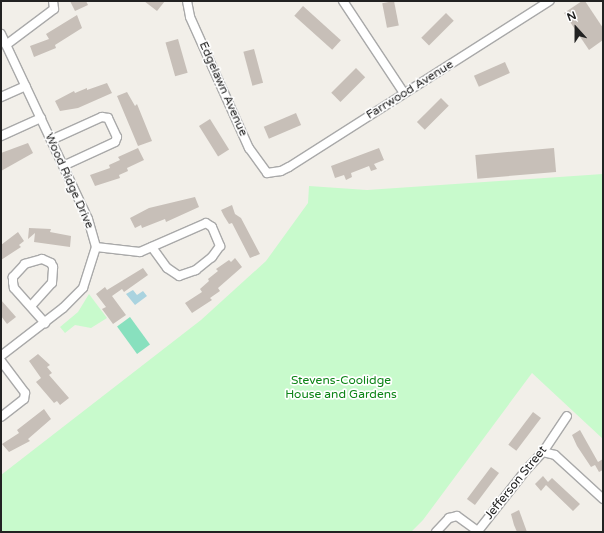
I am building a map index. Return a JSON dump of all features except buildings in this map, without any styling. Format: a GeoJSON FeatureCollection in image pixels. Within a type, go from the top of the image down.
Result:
{"type":"FeatureCollection","features":[{"type":"Feature","properties":{"kind":"street"},"geometry":{"type":"LineString","coordinates":[[6,45],[54,9],[53,1]]}},
{"type":"Feature","properties":{"kind":"street","name":"Edgelawn Avenue"},"geometry":{"type":"LineString","coordinates":[[187,1],[190,17],[249,148],[267,173]]}},
{"type":"Feature","properties":{"kind":"street"},"geometry":{"type":"LineString","coordinates":[[343,1],[404,93]]}},
{"type":"Feature","properties":{"kind":"street","name":"Farrwood Avenue"},"geometry":{"type":"LineString","coordinates":[[267,173],[286,169],[550,1]]}},
{"type":"Feature","properties":{"kind":"street","name":"Wood Ridge Drive"},"geometry":{"type":"LineString","coordinates":[[1,34],[88,219],[96,247]]}},
{"type":"Feature","properties":{"kind":"street"},"geometry":{"type":"LineString","coordinates":[[1,97],[26,86]]}},
{"type":"Feature","properties":{"kind":"street"},"geometry":{"type":"LineString","coordinates":[[51,140],[102,117],[108,118],[117,137],[115,142],[63,166]]}},
{"type":"Feature","properties":{"kind":"street"},"geometry":{"type":"LineString","coordinates":[[1,136],[41,118]]}},
{"type":"Feature","properties":{"kind":"street"},"geometry":{"type":"LineString","coordinates":[[1,356],[45,323],[83,288],[96,247],[129,252],[152,247],[206,223],[212,227],[220,246],[212,257],[196,270],[179,276],[166,268],[152,247]]}},
{"type":"Feature","properties":{"kind":"street"},"geometry":{"type":"LineString","coordinates":[[31,306],[52,283],[53,267],[51,263],[42,259],[25,264],[13,277],[14,288],[45,323]]}},
{"type":"Feature","properties":{"kind":"street"},"geometry":{"type":"LineString","coordinates":[[1,361],[25,394],[24,399],[1,417]]}},
{"type":"Feature","properties":{"kind":"street","name":"Jefferson Street"},"geometry":{"type":"LineString","coordinates":[[478,532],[543,452],[567,416]]}},
{"type":"Feature","properties":{"kind":"street"},"geometry":{"type":"LineString","coordinates":[[543,452],[555,455],[603,499]]}},
{"type":"Feature","properties":{"kind":"street"},"geometry":{"type":"LineString","coordinates":[[436,532],[447,520],[457,516],[478,532]]}},
{"type":"Feature","properties":{"kind":"green space","name":"Stevens-Coolidge House and Gardens"},"geometry":{"type":"Polygon","coordinates":[[[603,174],[603,439],[532,373],[423,520],[411,532],[1,532],[1,475],[201,320],[266,261],[308,203],[309,186],[367,190],[603,174]]]}},
{"type":"Feature","properties":{"kind":"green space"},"geometry":{"type":"Polygon","coordinates":[[[89,294],[107,318],[91,328],[75,325],[65,333],[60,327],[78,312],[89,294]]]}},
{"type":"Feature","properties":{"kind":"green space"},"geometry":{"type":"Polygon","coordinates":[[[130,317],[150,345],[137,354],[117,326],[130,317]]]}},
{"type":"Feature","properties":{"kind":"water"},"geometry":{"type":"Polygon","coordinates":[[[133,290],[137,295],[143,291],[147,296],[135,305],[126,294],[133,290]]]}}]}
